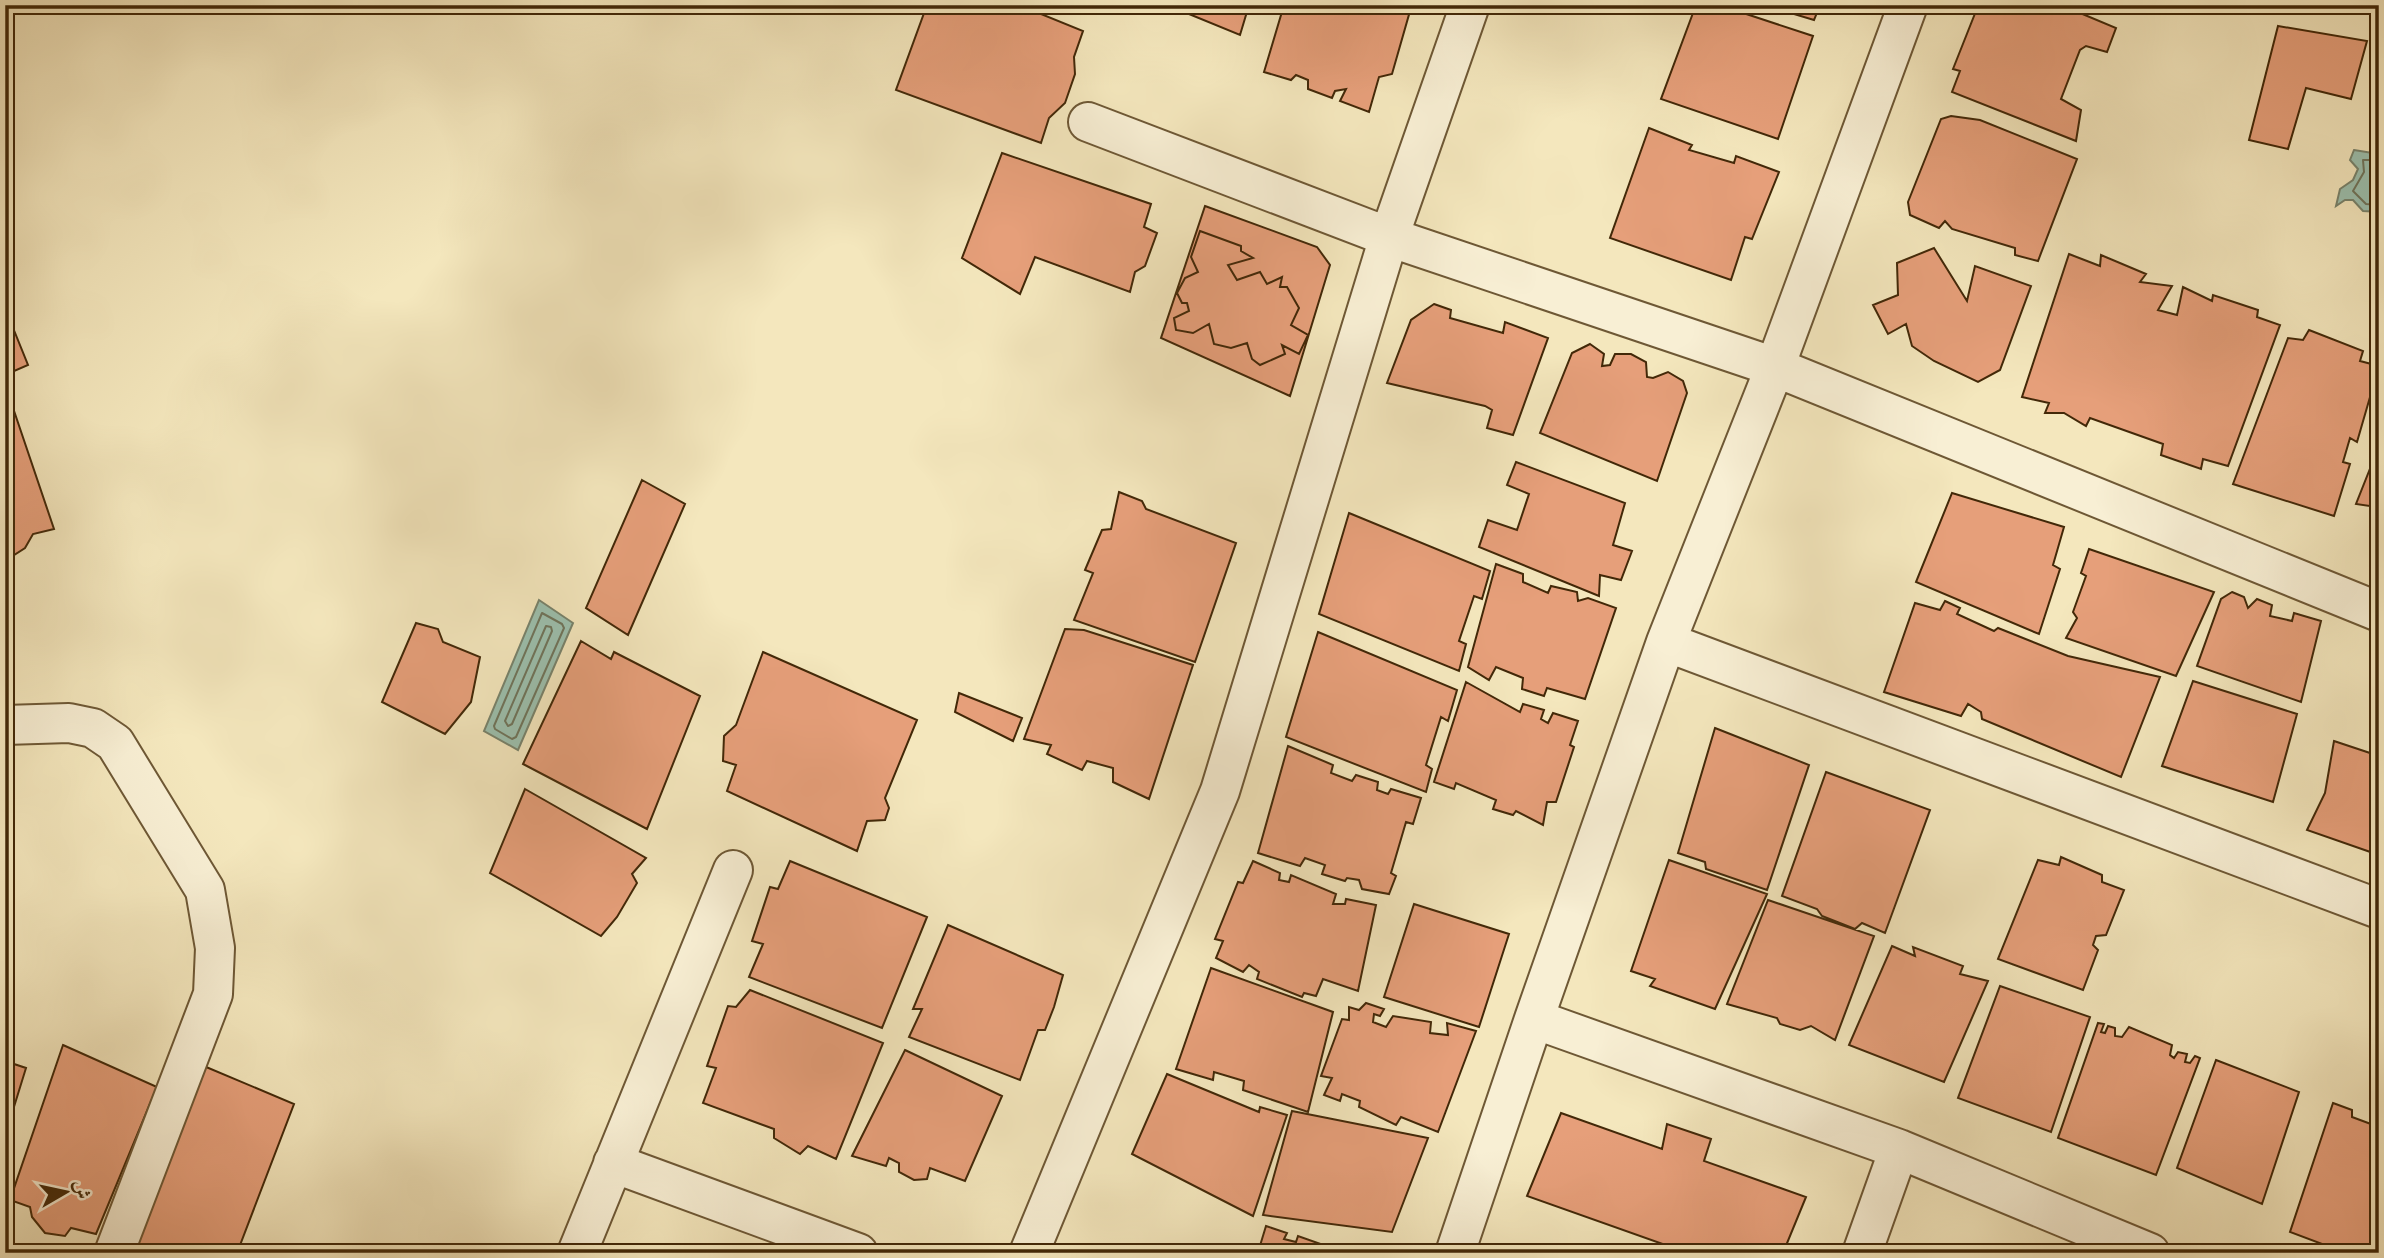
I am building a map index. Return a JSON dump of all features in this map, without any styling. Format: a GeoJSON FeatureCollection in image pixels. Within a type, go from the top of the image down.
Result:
{"type":"FeatureCollection","features":[{"type":"Feature","properties":{"kind":"street"},"geometry":{"type":"LineString","coordinates":[[1029,1253],[1220,792],[1389,237],[1470,5]]}},
{"type":"Feature","properties":{"kind":"street"},"geometry":{"type":"LineString","coordinates":[[1455,1253],[1666,642],[1775,367],[1908,5]]}},
{"type":"Feature","properties":{"kind":"street"},"geometry":{"type":"LineString","coordinates":[[1088,122],[1389,237],[1775,367],[2379,612]]}},
{"type":"Feature","properties":{"kind":"street"},"geometry":{"type":"LineString","coordinates":[[1666,642],[2379,909]]}},
{"type":"Feature","properties":{"kind":"street"},"geometry":{"type":"LineString","coordinates":[[5,725],[69,723],[93,727],[115,743],[205,890],[215,948],[213,995],[114,1253]]}},
{"type":"Feature","properties":{"kind":"street"},"geometry":{"type":"LineString","coordinates":[[577,1253],[733,870]]}},
{"type":"Feature","properties":{"kind":"street"},"geometry":{"type":"LineString","coordinates":[[1534,1019],[1899,1149],[2150,1253]]}},
{"type":"Feature","properties":{"kind":"street"},"geometry":{"type":"LineString","coordinates":[[1862,1253],[1899,1149]]}},
{"type":"Feature","properties":{"kind":"street"},"geometry":{"type":"LineString","coordinates":[[613,1163],[859,1253]]}},
{"type":"Feature","properties":{"kind":"water"},"geometry":{"type":"Polygon","coordinates":[[[2354,150],[2379,154],[2379,212],[2363,211],[2353,200],[2345,200],[2336,206],[2340,189],[2353,180],[2358,169],[2350,160],[2354,150]]]}},
{"type":"Feature","properties":{"kind":"water"},"geometry":{"type":"Polygon","coordinates":[[[539,600],[573,623],[518,750],[484,731],[539,600]]]}},
{"type":"Feature","properties":{"kind":"building"},"geometry":{"type":"Polygon","coordinates":[[[927,5],[1019,5],[1083,31],[1074,57],[1075,74],[1065,103],[1049,118],[1041,143],[896,90],[927,5]]]}},
{"type":"Feature","properties":{"kind":"building"},"geometry":{"type":"Polygon","coordinates":[[[1167,5],[1249,5],[1240,35],[1167,5]]]}},
{"type":"Feature","properties":{"kind":"building"},"geometry":{"type":"Polygon","coordinates":[[[1284,5],[1394,5],[1410,11],[1392,74],[1379,77],[1369,112],[1340,101],[1346,89],[1335,91],[1332,98],[1308,89],[1308,80],[1296,75],[1291,80],[1264,72],[1284,5]]]}},
{"type":"Feature","properties":{"kind":"building"},"geometry":{"type":"Polygon","coordinates":[[[1696,5],[1719,5],[1813,36],[1778,139],[1661,99],[1696,5]]]}},
{"type":"Feature","properties":{"kind":"building"},"geometry":{"type":"Polygon","coordinates":[[[1764,5],[1820,5],[1814,20],[1764,5]]]}},
{"type":"Feature","properties":{"kind":"building"},"geometry":{"type":"Polygon","coordinates":[[[2061,5],[2116,28],[2107,52],[2086,46],[2080,50],[2061,99],[2081,110],[2076,141],[1952,92],[1960,71],[1953,69],[1978,6],[2061,5]]]}},
{"type":"Feature","properties":{"kind":"building"},"geometry":{"type":"Polygon","coordinates":[[[2278,26],[2367,41],[2351,99],[2306,88],[2288,149],[2249,140],[2278,26]]]}},
{"type":"Feature","properties":{"kind":"building"},"geometry":{"type":"Polygon","coordinates":[[[1951,116],[1980,120],[2077,159],[2038,261],[2015,255],[2015,248],[1952,229],[1945,221],[1939,228],[1910,215],[1908,202],[1941,119],[1951,116]]]}},
{"type":"Feature","properties":{"kind":"building"},"geometry":{"type":"Polygon","coordinates":[[[1649,128],[1692,145],[1689,150],[1734,163],[1736,156],[1779,172],[1752,239],[1745,237],[1731,280],[1610,238],[1649,128]]]}},
{"type":"Feature","properties":{"kind":"building"},"geometry":{"type":"Polygon","coordinates":[[[1002,153],[1151,204],[1144,227],[1157,233],[1145,266],[1135,272],[1130,292],[1035,257],[1020,294],[962,258],[1002,153]]]}},
{"type":"Feature","properties":{"kind":"building"},"geometry":{"type":"Polygon","coordinates":[[[1205,206],[1317,247],[1330,265],[1290,396],[1161,338],[1205,206]]]}},
{"type":"Feature","properties":{"kind":"building"},"geometry":{"type":"Polygon","coordinates":[[[1200,231],[1241,246],[1241,251],[1253,258],[1228,265],[1237,280],[1260,272],[1267,284],[1282,277],[1280,287],[1287,287],[1299,308],[1291,325],[1308,335],[1299,354],[1282,345],[1285,354],[1260,365],[1252,359],[1247,343],[1231,348],[1214,344],[1209,324],[1193,333],[1176,330],[1174,318],[1189,311],[1187,303],[1182,303],[1177,293],[1185,278],[1198,272],[1191,257],[1200,231]]]}},
{"type":"Feature","properties":{"kind":"building"},"geometry":{"type":"Polygon","coordinates":[[[1934,248],[1967,301],[1975,266],[2031,286],[2000,370],[1978,382],[1934,361],[1912,346],[1906,324],[1888,334],[1873,305],[1898,295],[1897,263],[1934,248]]]}},
{"type":"Feature","properties":{"kind":"building"},"geometry":{"type":"Polygon","coordinates":[[[2069,254],[2100,266],[2101,255],[2146,274],[2140,282],[2172,286],[2158,310],[2177,315],[2183,287],[2212,301],[2213,295],[2258,310],[2257,317],[2280,325],[2228,466],[2203,459],[2201,469],[2161,455],[2163,444],[2090,418],[2086,426],[2064,413],[2045,413],[2049,403],[2022,397],[2069,254]]]}},
{"type":"Feature","properties":{"kind":"building"},"geometry":{"type":"Polygon","coordinates":[[[1434,304],[1451,310],[1450,318],[1503,333],[1505,322],[1548,338],[1513,435],[1487,428],[1492,410],[1485,406],[1387,383],[1411,320],[1434,304]]]}},
{"type":"Feature","properties":{"kind":"building"},"geometry":{"type":"Polygon","coordinates":[[[5,308],[28,365],[5,375],[5,308]]]}},
{"type":"Feature","properties":{"kind":"building"},"geometry":{"type":"Polygon","coordinates":[[[2309,330],[2363,351],[2360,361],[2379,366],[2357,442],[2350,438],[2343,462],[2350,464],[2334,516],[2233,484],[2288,338],[2303,340],[2309,330]]]}},
{"type":"Feature","properties":{"kind":"building"},"geometry":{"type":"Polygon","coordinates":[[[1590,344],[1604,354],[1602,366],[1610,365],[1615,354],[1631,354],[1646,362],[1647,377],[1653,378],[1668,372],[1683,381],[1687,393],[1657,481],[1540,433],[1572,353],[1590,344]]]}},
{"type":"Feature","properties":{"kind":"building"},"geometry":{"type":"Polygon","coordinates":[[[10,399],[54,529],[33,534],[25,548],[11,557],[5,557],[5,401],[10,399]]]}},
{"type":"Feature","properties":{"kind":"building"},"geometry":{"type":"Polygon","coordinates":[[[2379,446],[2379,517],[2374,516],[2377,507],[2356,504],[2379,446]]]}},
{"type":"Feature","properties":{"kind":"building"},"geometry":{"type":"Polygon","coordinates":[[[1516,462],[1625,503],[1613,545],[1632,551],[1621,580],[1600,575],[1599,596],[1479,547],[1488,520],[1517,530],[1529,494],[1507,485],[1516,462]]]}},
{"type":"Feature","properties":{"kind":"building"},"geometry":{"type":"Polygon","coordinates":[[[642,480],[685,504],[628,635],[586,608],[642,480]]]}},
{"type":"Feature","properties":{"kind":"building"},"geometry":{"type":"Polygon","coordinates":[[[1119,492],[1142,501],[1146,509],[1236,543],[1195,662],[1074,620],[1093,573],[1085,570],[1102,530],[1111,529],[1119,492]]]}},
{"type":"Feature","properties":{"kind":"building"},"geometry":{"type":"Polygon","coordinates":[[[1952,493],[2064,527],[2053,565],[2060,569],[2039,634],[1916,582],[1952,493]]]}},
{"type":"Feature","properties":{"kind":"building"},"geometry":{"type":"Polygon","coordinates":[[[1349,513],[1490,571],[1482,599],[1474,596],[1459,641],[1466,644],[1459,671],[1319,614],[1349,513]]]}},
{"type":"Feature","properties":{"kind":"building"},"geometry":{"type":"Polygon","coordinates":[[[2089,549],[2214,592],[2176,676],[2066,638],[2077,618],[2073,612],[2086,576],[2081,573],[2089,549]]]}},
{"type":"Feature","properties":{"kind":"building"},"geometry":{"type":"Polygon","coordinates":[[[1496,564],[1523,574],[1523,582],[1548,593],[1551,586],[1577,592],[1578,601],[1588,598],[1616,608],[1585,699],[1547,688],[1544,696],[1522,689],[1523,678],[1496,667],[1489,680],[1468,667],[1496,564]]]}},
{"type":"Feature","properties":{"kind":"building"},"geometry":{"type":"Polygon","coordinates":[[[2232,592],[2244,597],[2248,608],[2257,599],[2272,605],[2270,616],[2292,621],[2294,613],[2321,621],[2301,702],[2197,666],[2221,599],[2232,592]]]}},
{"type":"Feature","properties":{"kind":"building"},"geometry":{"type":"Polygon","coordinates":[[[1945,601],[1960,608],[1957,614],[1994,631],[1998,628],[2068,656],[2160,677],[2121,777],[1982,719],[1981,712],[1968,704],[1961,716],[1884,692],[1915,603],[1940,610],[1945,601]]]}},
{"type":"Feature","properties":{"kind":"building"},"geometry":{"type":"Polygon","coordinates":[[[416,623],[438,629],[443,642],[480,657],[471,702],[445,734],[382,702],[416,623]]]}},
{"type":"Feature","properties":{"kind":"building"},"geometry":{"type":"Polygon","coordinates":[[[1065,629],[1084,630],[1193,665],[1149,799],[1113,782],[1113,768],[1087,761],[1082,770],[1047,754],[1051,745],[1024,739],[1065,629]]]}},
{"type":"Feature","properties":{"kind":"building"},"geometry":{"type":"Polygon","coordinates":[[[1318,632],[1457,690],[1448,721],[1441,717],[1426,765],[1432,769],[1426,792],[1286,737],[1318,632]]]}},
{"type":"Feature","properties":{"kind":"building"},"geometry":{"type":"Polygon","coordinates":[[[581,641],[611,659],[614,652],[700,696],[647,829],[523,764],[581,641]]]}},
{"type":"Feature","properties":{"kind":"building"},"geometry":{"type":"Polygon","coordinates":[[[763,652],[917,720],[885,798],[889,808],[885,820],[867,821],[857,851],[727,791],[736,765],[723,761],[724,736],[736,725],[763,652]]]}},
{"type":"Feature","properties":{"kind":"building"},"geometry":{"type":"Polygon","coordinates":[[[2193,681],[2297,714],[2273,802],[2162,766],[2193,681]]]}},
{"type":"Feature","properties":{"kind":"building"},"geometry":{"type":"Polygon","coordinates":[[[1466,682],[1520,712],[1523,704],[1544,710],[1541,719],[1548,723],[1553,713],[1578,721],[1570,745],[1574,747],[1556,802],[1547,802],[1543,825],[1516,811],[1513,815],[1493,809],[1496,800],[1456,783],[1454,789],[1434,782],[1466,682]]]}},
{"type":"Feature","properties":{"kind":"building"},"geometry":{"type":"Polygon","coordinates":[[[959,693],[1022,718],[1013,741],[955,712],[959,693]]]}},
{"type":"Feature","properties":{"kind":"building"},"geometry":{"type":"Polygon","coordinates":[[[1715,728],[1809,765],[1767,890],[1706,869],[1705,862],[1678,853],[1715,728]]]}},
{"type":"Feature","properties":{"kind":"building"},"geometry":{"type":"Polygon","coordinates":[[[2334,741],[2373,754],[2372,760],[2379,762],[2379,855],[2307,830],[2325,793],[2334,741]]]}},
{"type":"Feature","properties":{"kind":"building"},"geometry":{"type":"Polygon","coordinates":[[[1288,746],[1333,765],[1331,773],[1352,781],[1356,775],[1378,782],[1377,790],[1388,794],[1391,789],[1421,798],[1413,824],[1406,822],[1391,873],[1396,876],[1389,894],[1362,889],[1359,880],[1347,878],[1345,881],[1322,874],[1325,865],[1305,858],[1300,866],[1258,853],[1288,746]]]}},
{"type":"Feature","properties":{"kind":"building"},"geometry":{"type":"Polygon","coordinates":[[[1826,772],[1930,810],[1885,933],[1862,923],[1855,929],[1822,916],[1817,909],[1782,896],[1826,772]]]}},
{"type":"Feature","properties":{"kind":"building"},"geometry":{"type":"Polygon","coordinates":[[[525,789],[646,858],[632,874],[637,883],[617,917],[601,936],[490,873],[525,789]]]}},
{"type":"Feature","properties":{"kind":"building"},"geometry":{"type":"Polygon","coordinates":[[[2061,857],[2102,875],[2102,882],[2124,890],[2106,935],[2096,936],[2093,945],[2098,950],[2083,990],[1998,959],[2038,860],[2059,865],[2061,857]]]}},
{"type":"Feature","properties":{"kind":"building"},"geometry":{"type":"Polygon","coordinates":[[[1669,860],[1767,894],[1715,1009],[1650,986],[1655,979],[1631,971],[1669,860]]]}},
{"type":"Feature","properties":{"kind":"building"},"geometry":{"type":"Polygon","coordinates":[[[790,861],[927,917],[882,1028],[749,977],[763,944],[752,941],[770,887],[778,889],[790,861]]]}},
{"type":"Feature","properties":{"kind":"building"},"geometry":{"type":"Polygon","coordinates":[[[1253,861],[1280,873],[1279,880],[1289,882],[1291,875],[1336,894],[1333,904],[1345,904],[1346,899],[1376,905],[1358,991],[1323,979],[1316,996],[1304,993],[1302,997],[1257,979],[1259,972],[1249,965],[1243,972],[1216,958],[1223,941],[1215,939],[1238,882],[1243,883],[1253,861]]]}},
{"type":"Feature","properties":{"kind":"building"},"geometry":{"type":"Polygon","coordinates":[[[1768,900],[1874,936],[1835,1040],[1811,1026],[1800,1030],[1780,1024],[1777,1018],[1727,1004],[1768,900]]]}},
{"type":"Feature","properties":{"kind":"building"},"geometry":{"type":"Polygon","coordinates":[[[1414,904],[1509,934],[1479,1027],[1384,997],[1414,904]]]}},
{"type":"Feature","properties":{"kind":"building"},"geometry":{"type":"Polygon","coordinates":[[[948,925],[1063,975],[1045,1030],[1038,1030],[1020,1080],[909,1037],[922,1009],[913,1009],[948,925]]]}},
{"type":"Feature","properties":{"kind":"building"},"geometry":{"type":"Polygon","coordinates":[[[1892,946],[1915,956],[1913,947],[1963,966],[1960,974],[1988,981],[1944,1082],[1849,1045],[1892,946]]]}},
{"type":"Feature","properties":{"kind":"building"},"geometry":{"type":"Polygon","coordinates":[[[1211,968],[1333,1012],[1308,1112],[1243,1090],[1244,1081],[1214,1072],[1213,1080],[1176,1069],[1211,968]]]}},
{"type":"Feature","properties":{"kind":"building"},"geometry":{"type":"Polygon","coordinates":[[[2000,986],[2090,1017],[2051,1132],[1958,1098],[2000,986]]]}},
{"type":"Feature","properties":{"kind":"building"},"geometry":{"type":"Polygon","coordinates":[[[750,990],[883,1043],[836,1159],[808,1146],[800,1154],[774,1138],[774,1129],[703,1103],[716,1068],[707,1066],[728,1006],[736,1007],[750,990]]]}},
{"type":"Feature","properties":{"kind":"building"},"geometry":{"type":"Polygon","coordinates":[[[1366,1003],[1384,1009],[1380,1016],[1374,1014],[1373,1022],[1386,1027],[1393,1016],[1431,1022],[1430,1033],[1448,1035],[1447,1023],[1476,1031],[1438,1132],[1401,1117],[1396,1125],[1359,1107],[1360,1101],[1342,1094],[1340,1101],[1324,1095],[1332,1078],[1321,1076],[1342,1019],[1349,1020],[1349,1007],[1359,1010],[1366,1003]]]}},
{"type":"Feature","properties":{"kind":"building"},"geometry":{"type":"Polygon","coordinates":[[[2098,1023],[2104,1024],[2101,1032],[2105,1033],[2108,1026],[2115,1028],[2115,1036],[2122,1037],[2129,1027],[2172,1045],[2170,1055],[2174,1058],[2178,1052],[2187,1054],[2185,1062],[2190,1063],[2195,1056],[2200,1058],[2156,1175],[2058,1138],[2098,1023]]]}},
{"type":"Feature","properties":{"kind":"building"},"geometry":{"type":"Polygon","coordinates":[[[63,1045],[157,1087],[96,1234],[71,1228],[65,1236],[45,1233],[32,1217],[30,1207],[10,1200],[63,1045]]]}},
{"type":"Feature","properties":{"kind":"building"},"geometry":{"type":"Polygon","coordinates":[[[905,1050],[1002,1096],[965,1181],[930,1168],[927,1179],[914,1180],[899,1172],[899,1163],[889,1158],[886,1166],[852,1156],[905,1050]]]}},
{"type":"Feature","properties":{"kind":"building"},"geometry":{"type":"Polygon","coordinates":[[[2216,1060],[2299,1092],[2262,1204],[2177,1168],[2216,1060]]]}},
{"type":"Feature","properties":{"kind":"building"},"geometry":{"type":"Polygon","coordinates":[[[5,1061],[26,1068],[5,1136],[5,1061]]]}},
{"type":"Feature","properties":{"kind":"building"},"geometry":{"type":"Polygon","coordinates":[[[199,1064],[294,1104],[237,1253],[153,1253],[154,1251],[129,1242],[199,1064]]]}},
{"type":"Feature","properties":{"kind":"building"},"geometry":{"type":"Polygon","coordinates":[[[1167,1074],[1259,1112],[1260,1107],[1287,1115],[1253,1216],[1132,1154],[1167,1074]]]}},
{"type":"Feature","properties":{"kind":"building"},"geometry":{"type":"Polygon","coordinates":[[[2333,1103],[2352,1110],[2352,1117],[2379,1127],[2379,1244],[2376,1253],[2346,1253],[2290,1232],[2333,1103]]]}},
{"type":"Feature","properties":{"kind":"building"},"geometry":{"type":"Polygon","coordinates":[[[1292,1111],[1428,1138],[1392,1232],[1263,1215],[1292,1111]]]}},
{"type":"Feature","properties":{"kind":"building"},"geometry":{"type":"Polygon","coordinates":[[[1561,1113],[1662,1149],[1667,1124],[1711,1139],[1704,1161],[1806,1197],[1783,1253],[1688,1253],[1527,1196],[1561,1113]]]}},
{"type":"Feature","properties":{"kind":"building"},"geometry":{"type":"Polygon","coordinates":[[[1266,1226],[1287,1233],[1284,1239],[1296,1242],[1298,1236],[1346,1253],[1253,1253],[1259,1249],[1266,1226]]]}}]}
